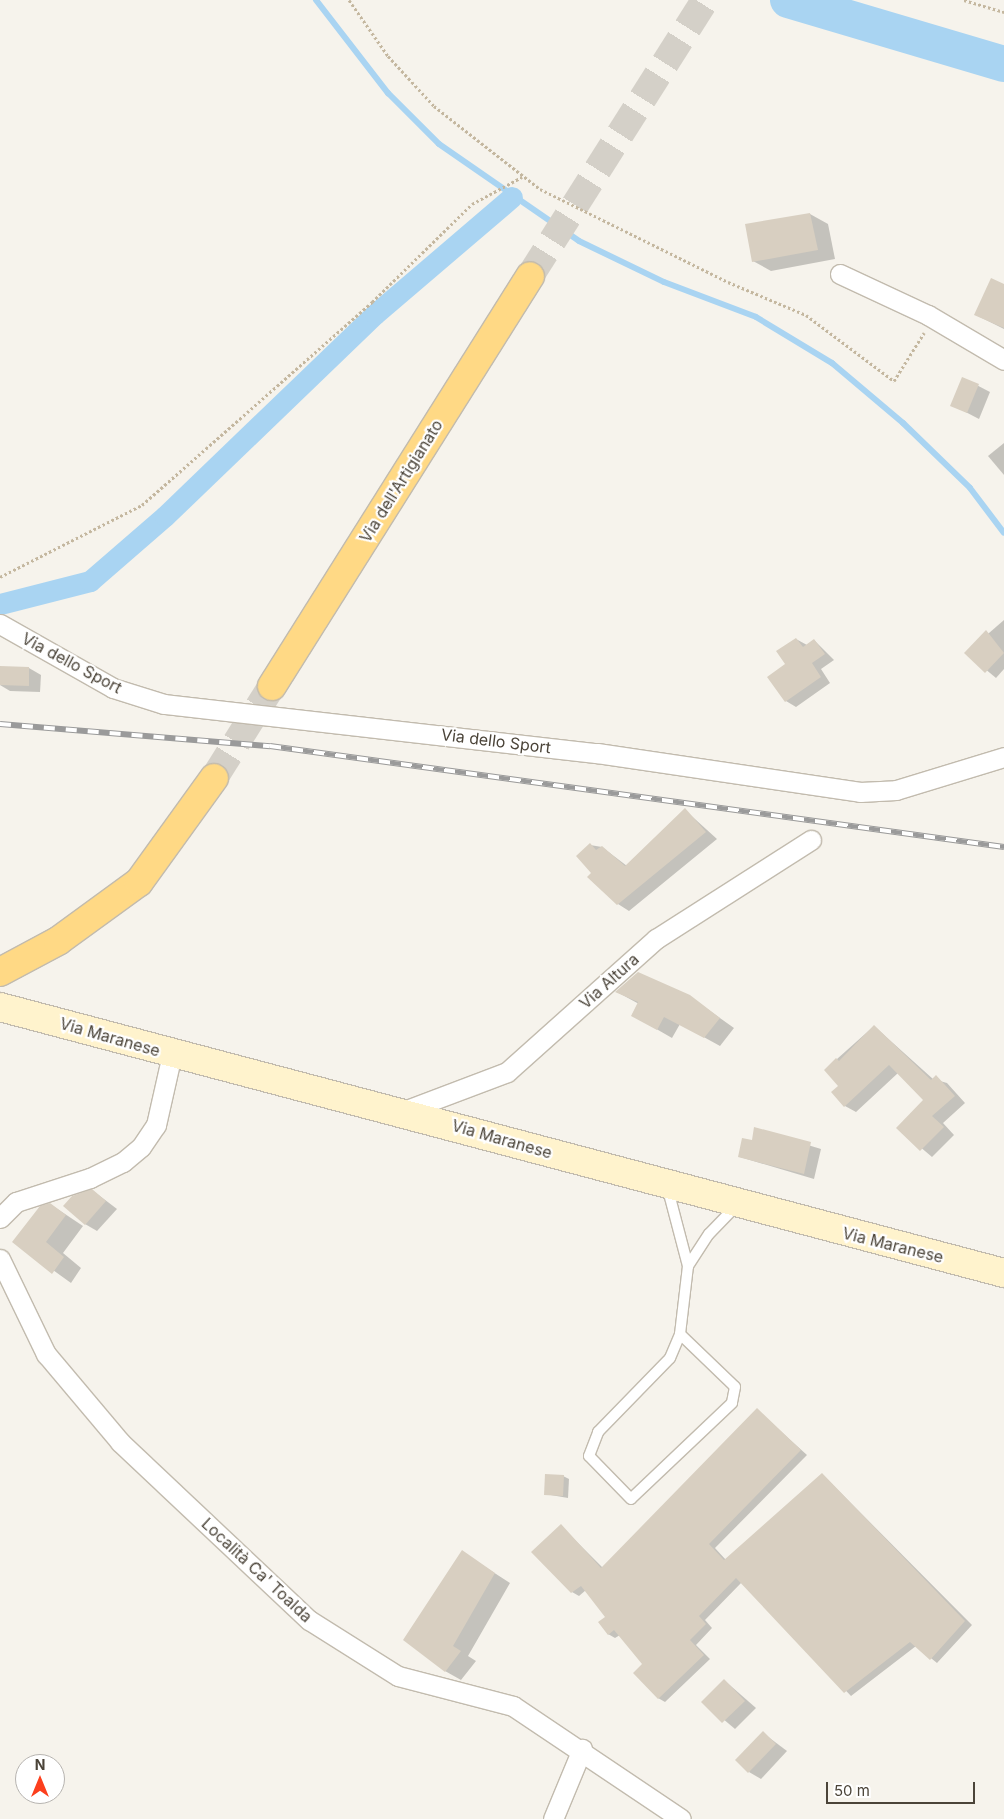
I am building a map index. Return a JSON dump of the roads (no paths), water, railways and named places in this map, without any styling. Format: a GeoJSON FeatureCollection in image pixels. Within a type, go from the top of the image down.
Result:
{"type":"FeatureCollection","features":[{"type":"Feature","properties":{"kind":"highway","name":"Via dell'Artigianato"},"geometry":{"type":"LineString","coordinates":[[272,686],[530,276]]}},
{"type":"Feature","properties":{"kind":"highway"},"geometry":{"type":"LineString","coordinates":[[0,972],[58,941],[139,882],[214,778]]}},
{"type":"Feature","properties":{"kind":"main road","name":"Via Maranese"},"geometry":{"type":"LineString","coordinates":[[2,1007],[172,1054],[404,1111],[737,1205],[1004,1273]]}},
{"type":"Feature","properties":{"kind":"street"},"geometry":{"type":"LineString","coordinates":[[840,274],[933,318],[1004,360]]}},
{"type":"Feature","properties":{"kind":"street","name":"Via dello Sport"},"geometry":{"type":"LineString","coordinates":[[0,624],[114,688],[164,704],[596,753],[860,792],[896,790],[1004,757]]}},
{"type":"Feature","properties":{"kind":"street","name":"Via Altura"},"geometry":{"type":"LineString","coordinates":[[404,1111],[507,1072],[656,939],[811,840]]}},
{"type":"Feature","properties":{"kind":"street"},"geometry":{"type":"LineString","coordinates":[[2,1216],[16,1202],[124,1162],[141,1147],[156,1125],[172,1054]]}},
{"type":"Feature","properties":{"kind":"street","name":"Località Ca' Toalda"},"geometry":{"type":"LineString","coordinates":[[0,1259],[46,1354],[120,1442],[309,1620],[398,1676],[513,1706],[582,1749],[681,1819]]}},
{"type":"Feature","properties":{"kind":"street"},"geometry":{"type":"LineString","coordinates":[[553,1819],[582,1749]]}},
{"type":"Feature","properties":{"kind":"lane"},"geometry":{"type":"LineString","coordinates":[[667,1186],[688,1266],[680,1334],[670,1358],[598,1432],[589,1456],[630,1499],[732,1403],[735,1387],[680,1334]]}},
{"type":"Feature","properties":{"kind":"lane"},"geometry":{"type":"LineString","coordinates":[[688,1266],[709,1234],[737,1205]]}},
{"type":"Feature","properties":{"kind":"waterway"},"geometry":{"type":"LineString","coordinates":[[316,0],[388,93],[439,144],[579,241],[664,282],[756,317],[832,363],[903,423],[970,488],[1004,533]]}},
{"type":"Feature","properties":{"kind":"waterway"},"geometry":{"type":"LineString","coordinates":[[788,0],[1004,64]]}},
{"type":"Feature","properties":{"kind":"waterway"},"geometry":{"type":"LineString","coordinates":[[0,604],[90,581],[165,516],[375,314],[512,197]]}},
{"type":"Feature","properties":{"kind":"tunnel"},"geometry":{"type":"LineString","coordinates":[[530,276],[705,0]]}},
{"type":"Feature","properties":{"kind":"tunnel"},"geometry":{"type":"LineString","coordinates":[[214,778],[272,686]]}},
{"type":"Feature","properties":{"kind":"railway"},"geometry":{"type":"LineString","coordinates":[[0,724],[270,746],[1004,847]]}}]}
